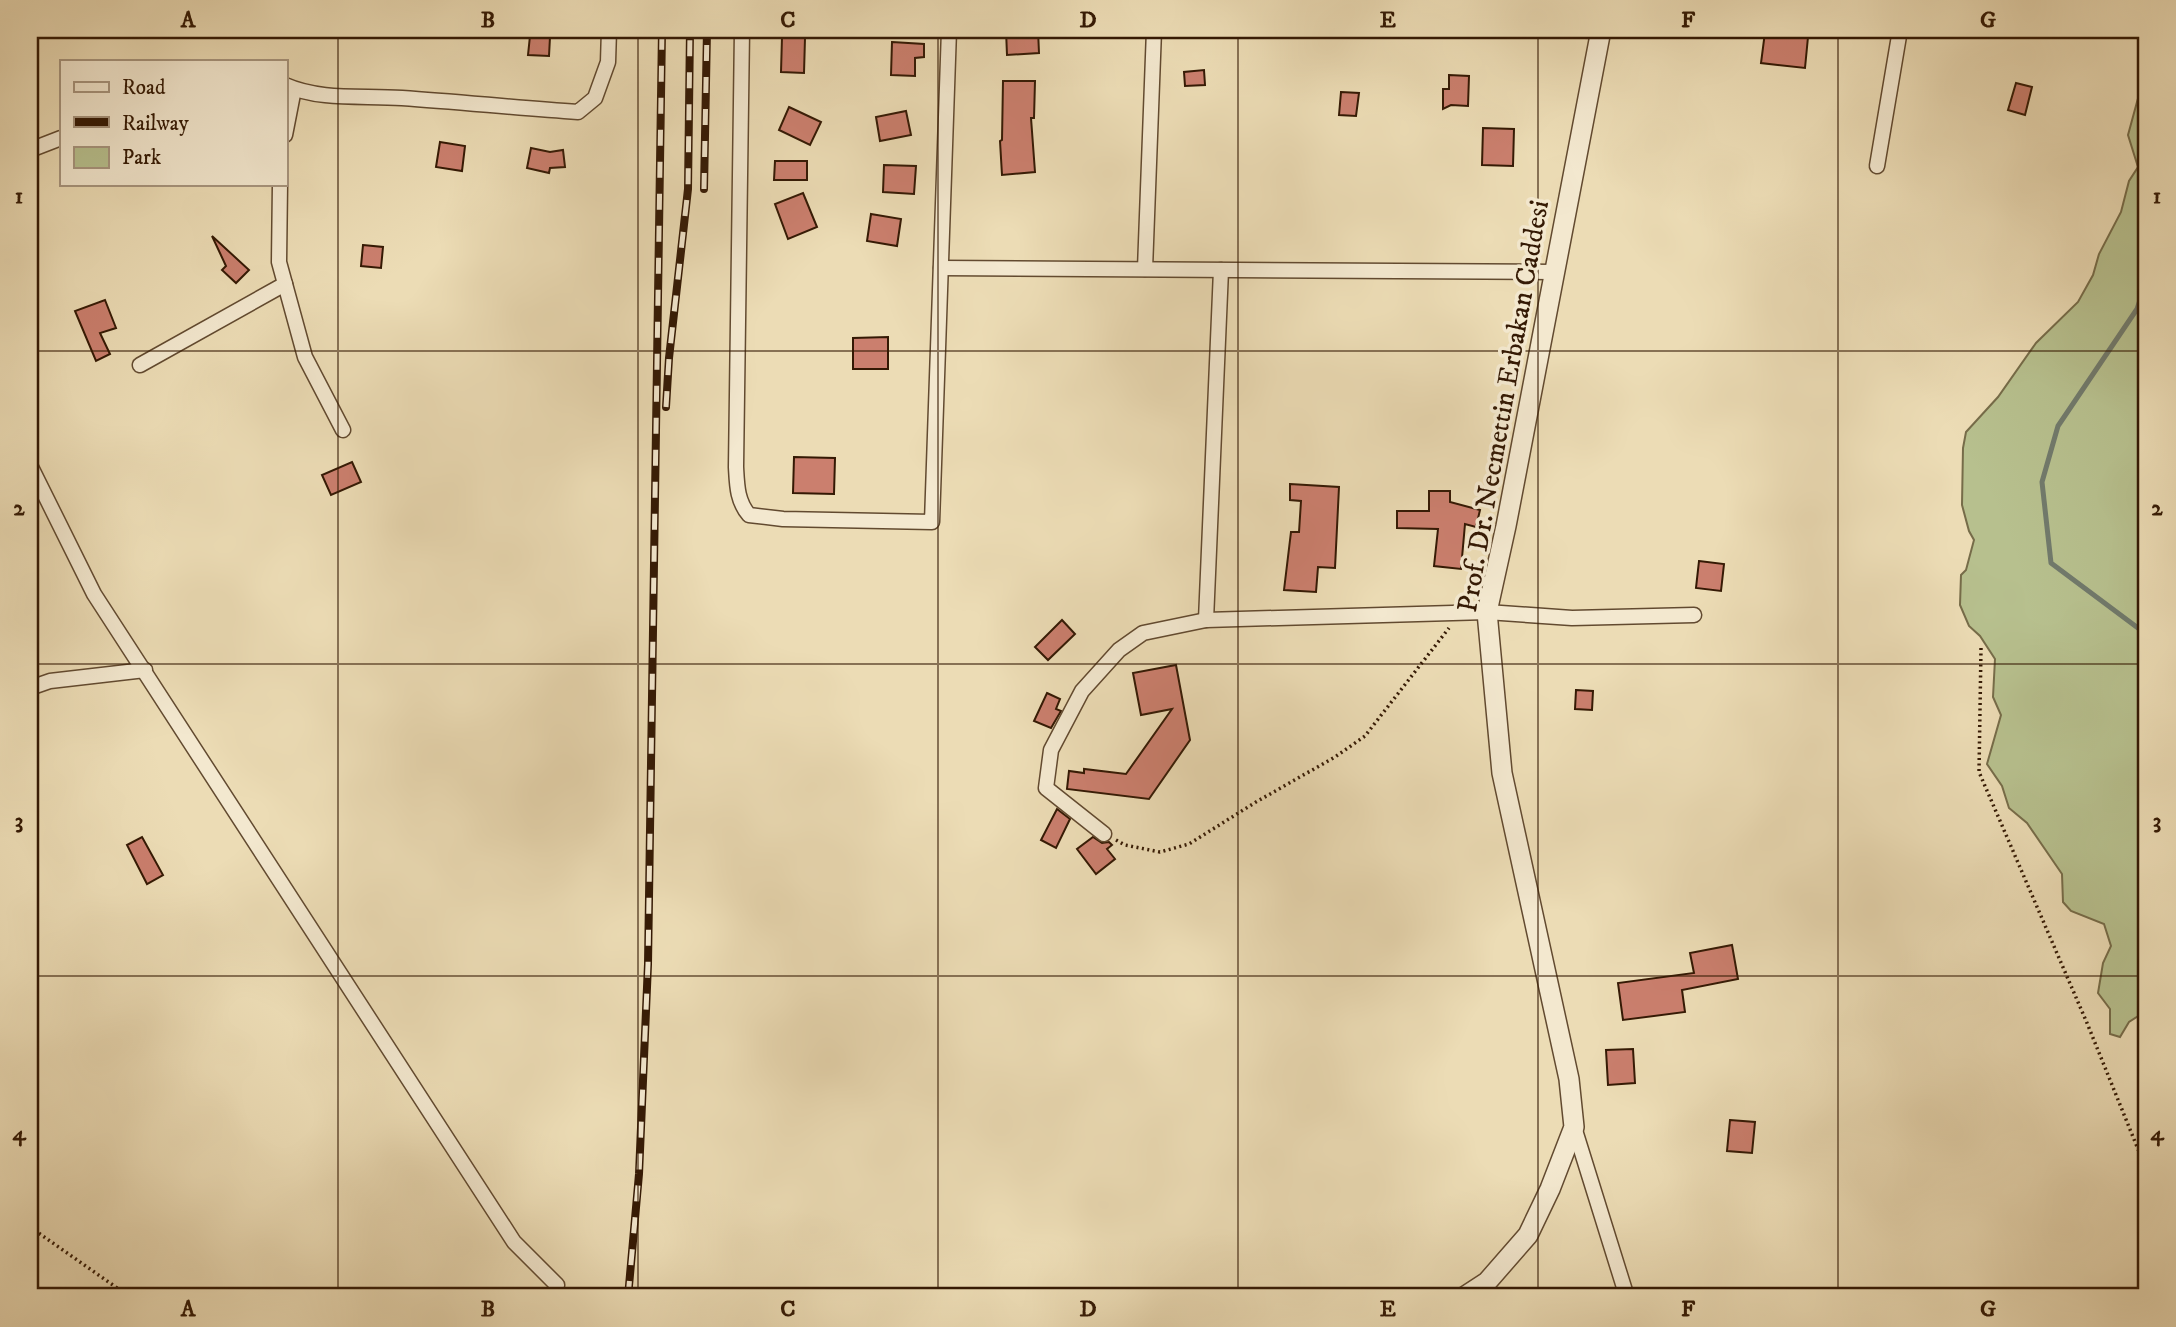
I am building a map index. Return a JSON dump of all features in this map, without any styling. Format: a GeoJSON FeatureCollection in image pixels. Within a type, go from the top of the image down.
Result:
{"type":"FeatureCollection","features":[{"type":"Feature","properties":{"kind":"street"},"geometry":{"type":"LineString","coordinates":[[287,116],[290,87],[328,95],[399,97],[578,111],[595,99],[608,62],[609,30]]}},
{"type":"Feature","properties":{"kind":"street"},"geometry":{"type":"LineString","coordinates":[[742,30],[736,467],[743,507],[750,515],[783,519],[932,522],[949,30]]}},
{"type":"Feature","properties":{"kind":"street"},"geometry":{"type":"LineString","coordinates":[[1145,270],[1154,30]]}},
{"type":"Feature","properties":{"kind":"street"},"geometry":{"type":"LineString","coordinates":[[1567,30],[1601,30]]}},
{"type":"Feature","properties":{"kind":"street","name":"Prof. Dr. Necmettin Erbakan Caddesi"},"geometry":{"type":"LineString","coordinates":[[1464,1297],[1487,1282],[1528,1235],[1550,1189],[1574,1127],[1569,1079],[1502,773],[1488,612],[1601,30]]}},
{"type":"Feature","properties":{"kind":"street"},"geometry":{"type":"LineString","coordinates":[[1877,166],[1900,30]]}},
{"type":"Feature","properties":{"kind":"street"},"geometry":{"type":"LineString","coordinates":[[30,149],[60,138]]}},
{"type":"Feature","properties":{"kind":"street"},"geometry":{"type":"LineString","coordinates":[[280,186],[279,262],[305,357],[343,430]]}},
{"type":"Feature","properties":{"kind":"street"},"geometry":{"type":"LineString","coordinates":[[941,268],[1554,272]]}},
{"type":"Feature","properties":{"kind":"street"},"geometry":{"type":"LineString","coordinates":[[1206,620],[1221,270]]}},
{"type":"Feature","properties":{"kind":"street"},"geometry":{"type":"LineString","coordinates":[[140,365],[285,284]]}},
{"type":"Feature","properties":{"kind":"street"},"geometry":{"type":"LineString","coordinates":[[30,465],[94,594],[514,1242],[557,1285],[554,1297]]}},
{"type":"Feature","properties":{"kind":"street"},"geometry":{"type":"LineString","coordinates":[[1104,834],[1046,788],[1051,750],[1083,691],[1119,650],[1143,633],[1206,620],[1461,612],[1572,618],[1693,615]]}},
{"type":"Feature","properties":{"kind":"street"},"geometry":{"type":"LineString","coordinates":[[30,688],[50,681],[145,670]]}},
{"type":"Feature","properties":{"kind":"street"},"geometry":{"type":"LineString","coordinates":[[1574,1127],[1627,1297]]}},
{"type":"Feature","properties":{"kind":"path"},"geometry":{"type":"LineString","coordinates":[[1104,834],[1125,845],[1160,852],[1189,844],[1335,757],[1365,736],[1461,612]]}},
{"type":"Feature","properties":{"kind":"path"},"geometry":{"type":"LineString","coordinates":[[1981,648],[1979,772],[2087,1023],[2146,1169]]}},
{"type":"Feature","properties":{"kind":"path"},"geometry":{"type":"LineString","coordinates":[[30,1227],[130,1297]]}},
{"type":"Feature","properties":{"kind":"green space"},"geometry":{"type":"Polygon","coordinates":[[[2146,35],[2146,488],[2139,496],[2146,503],[2146,1011],[2129,1022],[2120,1037],[2110,1034],[2110,1009],[2098,993],[2103,963],[2111,946],[2104,924],[2071,911],[2063,902],[2062,874],[2027,823],[2009,808],[2002,786],[1987,764],[2001,715],[1993,697],[1995,659],[1980,636],[1969,626],[1960,605],[1961,575],[1966,570],[1974,540],[1962,505],[1963,448],[1966,432],[1998,397],[2036,343],[2078,302],[2121,212],[2129,181],[2138,167],[2128,135],[2140,91],[2138,66],[2146,35]]]}},
{"type":"Feature","properties":{"kind":"building"},"geometry":{"type":"Polygon","coordinates":[[[1006,30],[1038,30],[1039,53],[1007,55],[1006,30]]]}},
{"type":"Feature","properties":{"kind":"building"},"geometry":{"type":"Polygon","coordinates":[[[1765,32],[1808,37],[1805,68],[1761,63],[1765,32]]]}},
{"type":"Feature","properties":{"kind":"building"},"geometry":{"type":"Polygon","coordinates":[[[530,36],[550,37],[549,56],[528,55],[530,36]]]}},
{"type":"Feature","properties":{"kind":"building"},"geometry":{"type":"Polygon","coordinates":[[[782,37],[805,38],[804,73],[781,72],[782,37]]]}},
{"type":"Feature","properties":{"kind":"building"},"geometry":{"type":"Polygon","coordinates":[[[892,42],[924,44],[924,57],[915,58],[915,76],[891,75],[892,42]]]}},
{"type":"Feature","properties":{"kind":"building"},"geometry":{"type":"Polygon","coordinates":[[[1204,70],[1205,85],[1185,86],[1184,72],[1204,70]]]}},
{"type":"Feature","properties":{"kind":"building"},"geometry":{"type":"Polygon","coordinates":[[[1449,75],[1469,76],[1468,106],[1451,105],[1443,109],[1443,89],[1449,89],[1449,75]]]}},
{"type":"Feature","properties":{"kind":"building"},"geometry":{"type":"Polygon","coordinates":[[[1003,81],[1035,81],[1034,118],[1031,118],[1035,172],[1002,175],[1000,141],[1003,81]]]}},
{"type":"Feature","properties":{"kind":"building"},"geometry":{"type":"Polygon","coordinates":[[[2016,83],[2032,87],[2025,115],[2008,110],[2016,83]]]}},
{"type":"Feature","properties":{"kind":"building"},"geometry":{"type":"Polygon","coordinates":[[[1341,92],[1359,93],[1356,116],[1339,115],[1341,92]]]}},
{"type":"Feature","properties":{"kind":"building"},"geometry":{"type":"Polygon","coordinates":[[[789,107],[821,122],[810,145],[779,130],[789,107]]]}},
{"type":"Feature","properties":{"kind":"building"},"geometry":{"type":"Polygon","coordinates":[[[906,111],[911,135],[880,141],[876,117],[906,111]]]}},
{"type":"Feature","properties":{"kind":"building"},"geometry":{"type":"Polygon","coordinates":[[[1483,128],[1514,129],[1513,166],[1482,165],[1483,128]]]}},
{"type":"Feature","properties":{"kind":"building"},"geometry":{"type":"Polygon","coordinates":[[[440,142],[465,146],[462,171],[436,167],[440,142]]]}},
{"type":"Feature","properties":{"kind":"building"},"geometry":{"type":"Polygon","coordinates":[[[531,148],[550,152],[563,150],[565,167],[550,168],[549,173],[527,168],[531,148]]]}},
{"type":"Feature","properties":{"kind":"building"},"geometry":{"type":"Polygon","coordinates":[[[775,161],[807,161],[807,180],[774,180],[775,161]]]}},
{"type":"Feature","properties":{"kind":"building"},"geometry":{"type":"Polygon","coordinates":[[[884,165],[916,166],[914,194],[883,192],[884,165]]]}},
{"type":"Feature","properties":{"kind":"building"},"geometry":{"type":"Polygon","coordinates":[[[803,193],[817,227],[788,239],[775,204],[803,193]]]}},
{"type":"Feature","properties":{"kind":"building"},"geometry":{"type":"Polygon","coordinates":[[[871,214],[901,219],[897,246],[867,241],[871,214]]]}},
{"type":"Feature","properties":{"kind":"building"},"geometry":{"type":"Polygon","coordinates":[[[212,236],[249,270],[236,283],[222,270],[226,266],[212,236]]]}},
{"type":"Feature","properties":{"kind":"building"},"geometry":{"type":"Polygon","coordinates":[[[363,245],[383,247],[381,268],[361,266],[363,245]]]}},
{"type":"Feature","properties":{"kind":"building"},"geometry":{"type":"Polygon","coordinates":[[[105,300],[116,328],[100,333],[110,354],[96,361],[75,311],[105,300]]]}},
{"type":"Feature","properties":{"kind":"building"},"geometry":{"type":"Polygon","coordinates":[[[888,337],[888,369],[853,369],[853,338],[888,337]]]}},
{"type":"Feature","properties":{"kind":"building"},"geometry":{"type":"Polygon","coordinates":[[[794,457],[835,458],[834,494],[793,493],[794,457]]]}},
{"type":"Feature","properties":{"kind":"building"},"geometry":{"type":"Polygon","coordinates":[[[352,462],[361,482],[331,495],[322,475],[352,462]]]}},
{"type":"Feature","properties":{"kind":"building"},"geometry":{"type":"Polygon","coordinates":[[[1290,484],[1339,487],[1335,568],[1318,567],[1316,592],[1284,590],[1291,532],[1299,532],[1301,501],[1290,500],[1290,484]]]}},
{"type":"Feature","properties":{"kind":"building"},"geometry":{"type":"Polygon","coordinates":[[[1429,491],[1450,491],[1450,502],[1480,510],[1476,527],[1465,524],[1461,569],[1434,566],[1438,529],[1397,528],[1397,511],[1429,511],[1429,491]]]}},
{"type":"Feature","properties":{"kind":"building"},"geometry":{"type":"Polygon","coordinates":[[[1699,561],[1724,564],[1721,591],[1696,588],[1699,561]]]}},
{"type":"Feature","properties":{"kind":"building"},"geometry":{"type":"Polygon","coordinates":[[[1062,620],[1075,634],[1048,660],[1035,647],[1062,620]]]}},
{"type":"Feature","properties":{"kind":"building"},"geometry":{"type":"Polygon","coordinates":[[[1176,665],[1190,740],[1149,799],[1067,789],[1069,771],[1084,773],[1084,769],[1126,774],[1172,709],[1141,715],[1133,673],[1176,665]]]}},
{"type":"Feature","properties":{"kind":"building"},"geometry":{"type":"Polygon","coordinates":[[[1576,690],[1593,691],[1592,710],[1575,709],[1576,690]]]}},
{"type":"Feature","properties":{"kind":"building"},"geometry":{"type":"Polygon","coordinates":[[[1047,693],[1060,699],[1056,709],[1061,711],[1051,728],[1034,721],[1047,693]]]}},
{"type":"Feature","properties":{"kind":"building"},"geometry":{"type":"Polygon","coordinates":[[[1057,809],[1070,819],[1056,848],[1041,840],[1057,809]]]}},
{"type":"Feature","properties":{"kind":"building"},"geometry":{"type":"Polygon","coordinates":[[[142,837],[163,875],[147,884],[127,845],[142,837]]]}},
{"type":"Feature","properties":{"kind":"building"},"geometry":{"type":"Polygon","coordinates":[[[1093,837],[1112,845],[1107,849],[1115,859],[1096,874],[1077,849],[1093,837]]]}},
{"type":"Feature","properties":{"kind":"building"},"geometry":{"type":"Polygon","coordinates":[[[1732,945],[1738,979],[1682,990],[1685,1012],[1623,1020],[1618,983],[1694,973],[1690,953],[1732,945]]]}},
{"type":"Feature","properties":{"kind":"building"},"geometry":{"type":"Polygon","coordinates":[[[1633,1049],[1635,1083],[1608,1085],[1606,1050],[1633,1049]]]}},
{"type":"Feature","properties":{"kind":"building"},"geometry":{"type":"Polygon","coordinates":[[[1730,1120],[1755,1122],[1752,1153],[1727,1151],[1730,1120]]]}},
{"type":"Feature","properties":{"kind":"waterway"},"geometry":{"type":"LineString","coordinates":[[2146,282],[2137,309],[2058,426],[2042,482],[2051,563],[2146,634]]}},
{"type":"Feature","properties":{"kind":"railway"},"geometry":{"type":"LineString","coordinates":[[628,1297],[639,1174],[648,964],[662,30]]}},
{"type":"Feature","properties":{"kind":"railway"},"geometry":{"type":"LineString","coordinates":[[666,407],[688,189],[690,30]]}},
{"type":"Feature","properties":{"kind":"railway"},"geometry":{"type":"LineString","coordinates":[[704,189],[707,30]]}}]}
